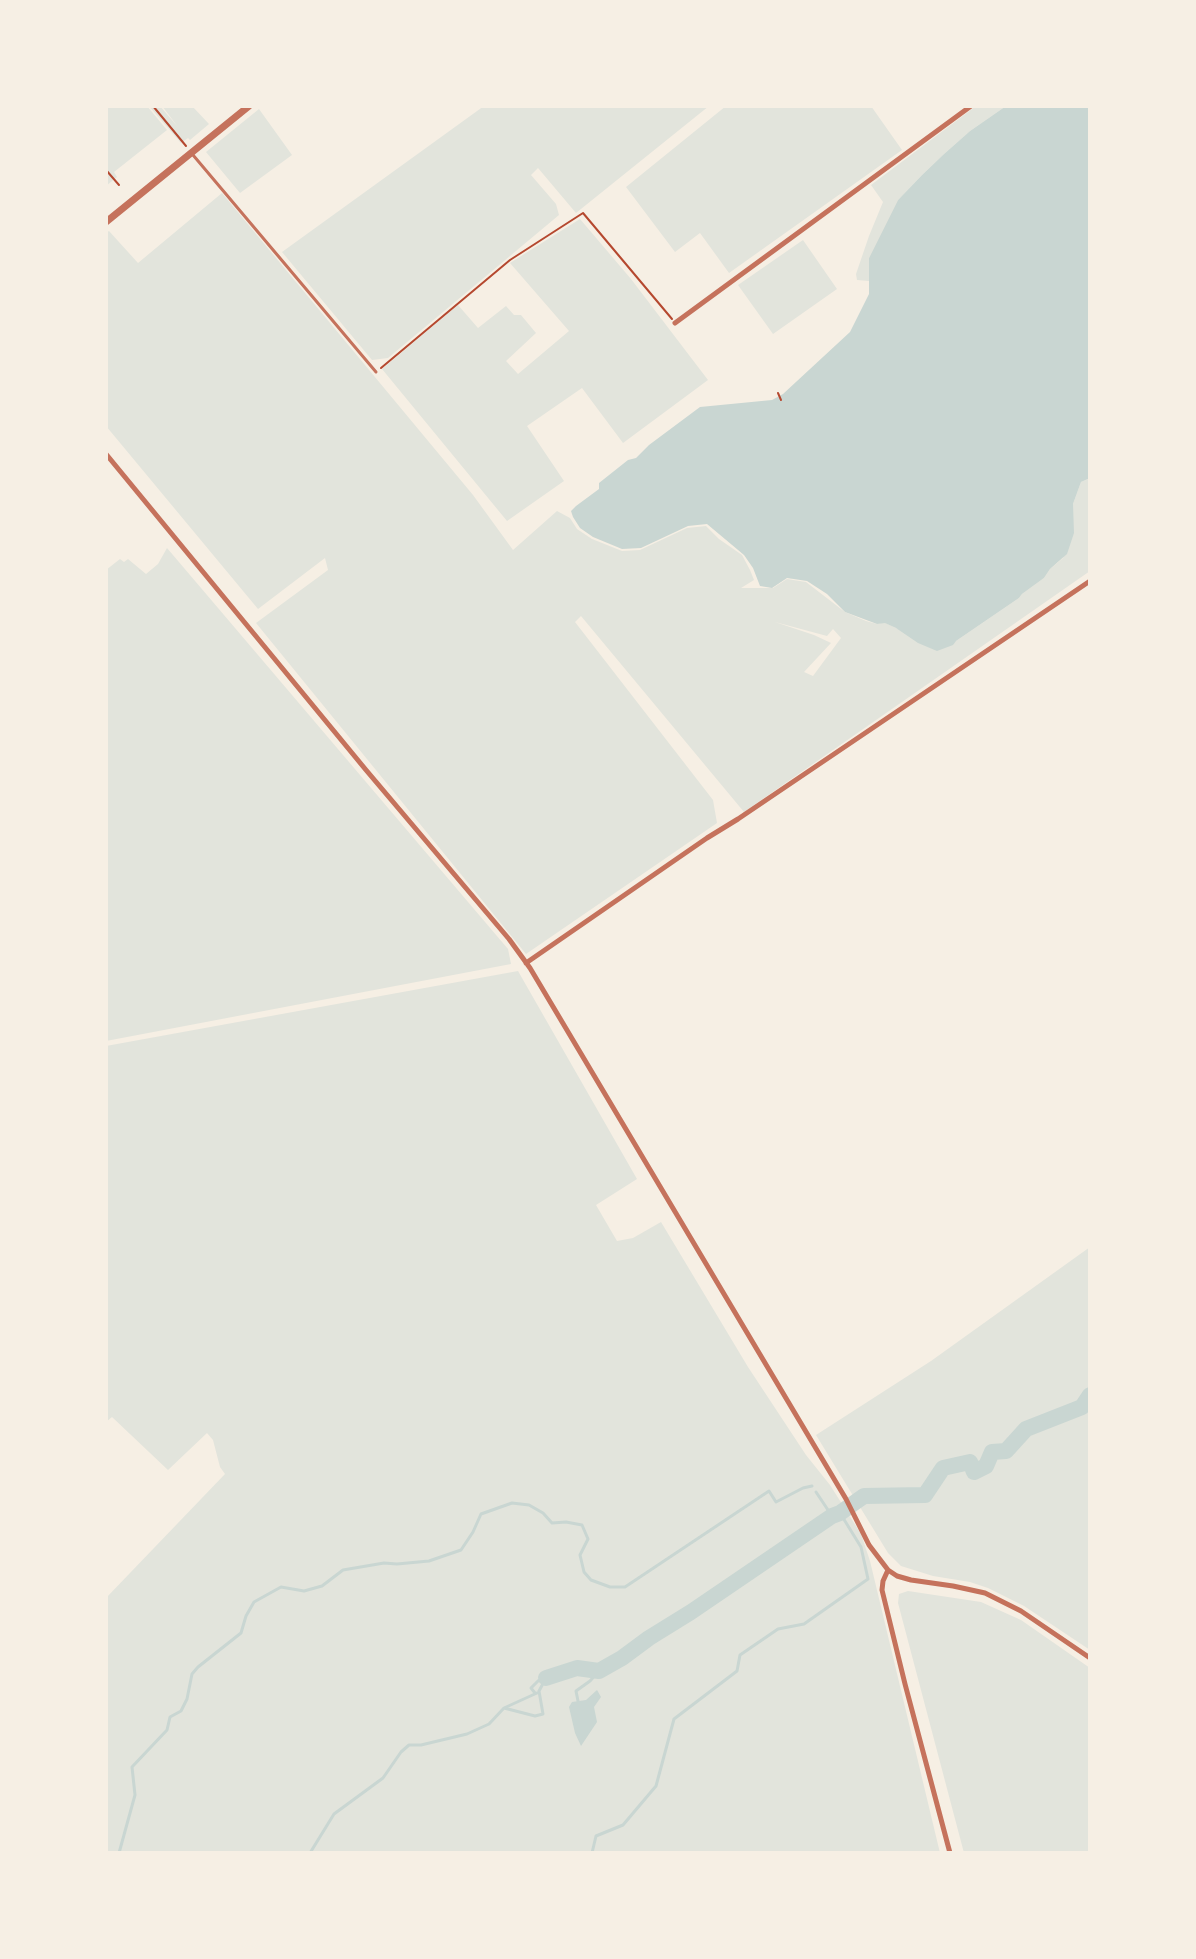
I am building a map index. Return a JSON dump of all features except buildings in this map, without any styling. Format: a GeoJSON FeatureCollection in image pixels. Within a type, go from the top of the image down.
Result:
{"type":"FeatureCollection","features":[{"type":"Feature","properties":{"kind":"street"},"geometry":{"type":"LineString","coordinates":[[106,222],[249,106]]}},
{"type":"Feature","properties":{"kind":"street"},"geometry":{"type":"LineString","coordinates":[[675,323],[971,106]]}},
{"type":"Feature","properties":{"kind":"street"},"geometry":{"type":"LineString","coordinates":[[106,454],[526,963],[846,1499],[869,1545],[888,1570],[911,1580],[985,1593],[1021,1611],[1090,1658]]}},
{"type":"Feature","properties":{"kind":"street"},"geometry":{"type":"LineString","coordinates":[[526,963],[1090,581]]}},
{"type":"Feature","properties":{"kind":"street"},"geometry":{"type":"LineString","coordinates":[[888,1570],[882,1590],[950,1853]]}},
{"type":"Feature","properties":{"kind":"lane"},"geometry":{"type":"LineString","coordinates":[[192,153],[376,372]]}},
{"type":"Feature","properties":{"kind":"path"},"geometry":{"type":"LineString","coordinates":[[153,106],[192,153]]}},
{"type":"Feature","properties":{"kind":"path"},"geometry":{"type":"LineString","coordinates":[[106,170],[119,185]]}},
{"type":"Feature","properties":{"kind":"path"},"geometry":{"type":"LineString","coordinates":[[376,372],[510,260],[583,213],[675,323]]}},
{"type":"Feature","properties":{"kind":"path"},"geometry":{"type":"LineString","coordinates":[[778,393],[781,400]]}},
{"type":"Feature","properties":{"kind":"shaded area"},"geometry":{"type":"Polygon","coordinates":[[[106,106],[147,106],[167,130],[114,172],[117,177],[106,186],[106,106]]]}},
{"type":"Feature","properties":{"kind":"shaded area"},"geometry":{"type":"Polygon","coordinates":[[[149,106],[160,106],[178,127],[162,106],[192,106],[209,124],[190,140],[188,138],[181,143],[149,106]]]}},
{"type":"Feature","properties":{"kind":"shaded area"},"geometry":{"type":"Polygon","coordinates":[[[484,106],[709,106],[576,213],[538,168],[531,175],[556,204],[559,215],[388,358],[372,360],[282,252],[484,106]]]}},
{"type":"Feature","properties":{"kind":"shaded area"},"geometry":{"type":"Polygon","coordinates":[[[726,106],[871,106],[902,150],[729,273],[700,233],[675,252],[626,187],[726,106]]]}},
{"type":"Feature","properties":{"kind":"shaded area"},"geometry":{"type":"Polygon","coordinates":[[[976,106],[1006,106],[970,131],[898,200],[869,258],[869,281],[857,280],[856,274],[883,202],[871,185],[976,106]]]}},
{"type":"Feature","properties":{"kind":"shaded area"},"geometry":{"type":"Polygon","coordinates":[[[1006,106],[1090,106],[1090,478],[1081,482],[1073,504],[1074,533],[1067,554],[1044,578],[953,645],[937,651],[885,623],[877,624],[845,612],[827,594],[807,581],[787,578],[772,588],[760,586],[744,555],[707,524],[688,526],[641,548],[622,549],[580,528],[571,511],[599,489],[599,483],[700,407],[772,400],[783,394],[850,332],[869,294],[869,258],[898,200],[970,131],[1006,106]]]}},
{"type":"Feature","properties":{"kind":"shaded area"},"geometry":{"type":"Polygon","coordinates":[[[259,109],[292,155],[240,193],[206,152],[259,109]]]}},
{"type":"Feature","properties":{"kind":"shaded area"},"geometry":{"type":"Polygon","coordinates":[[[222,193],[473,495],[513,550],[557,511],[570,518],[577,529],[592,539],[622,551],[640,550],[687,528],[706,526],[742,555],[754,580],[741,588],[773,588],[787,579],[806,582],[845,612],[866,621],[884,622],[896,628],[956,641],[1019,598],[1063,558],[1073,533],[1073,504],[1081,482],[1090,478],[1090,571],[744,812],[581,616],[575,622],[713,800],[717,823],[526,954],[256,623],[328,570],[325,558],[258,609],[106,426],[106,233],[109,231],[138,263],[222,193]],[[775,622],[831,643],[804,672],[813,676],[841,638],[833,629],[827,636],[775,622]]]}},
{"type":"Feature","properties":{"kind":"shaded area"},"geometry":{"type":"Polygon","coordinates":[[[580,219],[631,279],[708,380],[623,443],[582,388],[527,426],[564,481],[507,521],[382,369],[458,305],[478,328],[506,306],[514,315],[521,315],[536,333],[506,361],[518,374],[569,331],[510,263],[580,219]]]}},
{"type":"Feature","properties":{"kind":"shaded area"},"geometry":{"type":"Polygon","coordinates":[[[803,240],[837,289],[773,334],[738,285],[803,240]]]}},
{"type":"Feature","properties":{"kind":"shaded area"},"geometry":{"type":"Polygon","coordinates":[[[167,548],[508,949],[511,964],[106,1041],[106,570],[120,559],[124,562],[128,559],[146,574],[158,564],[167,548]]]}},
{"type":"Feature","properties":{"kind":"shaded area"},"geometry":{"type":"Polygon","coordinates":[[[518,971],[637,1179],[596,1205],[617,1241],[633,1238],[661,1222],[748,1367],[861,1534],[940,1853],[106,1853],[106,1598],[225,1474],[213,1440],[207,1433],[168,1470],[112,1417],[106,1422],[106,1046],[518,971]]]}},
{"type":"Feature","properties":{"kind":"shaded area"},"geometry":{"type":"Polygon","coordinates":[[[1090,1247],[1090,1650],[1024,1606],[988,1588],[901,1566],[888,1553],[816,1435],[931,1361],[1090,1247]]]}},
{"type":"Feature","properties":{"kind":"shaded area"},"geometry":{"type":"Polygon","coordinates":[[[908,1591],[981,1602],[1021,1620],[1090,1668],[1090,1853],[964,1853],[898,1603],[899,1594],[908,1591]]]}},
{"type":"Feature","properties":{"kind":"shaded area"},"geometry":{"type":"Polygon","coordinates":[[[597,1690],[601,1697],[594,1707],[597,1722],[581,1746],[569,1707],[572,1702],[586,1700],[597,1690]]]}},
{"type":"Feature","properties":{"kind":"waterway"},"geometry":{"type":"LineString","coordinates":[[546,1678],[577,1668],[599,1671],[864,1496],[925,1495],[943,1468],[970,1462],[974,1472],[986,1466],[992,1452],[1006,1451],[1026,1429],[1082,1407],[1090,1395]]}},
{"type":"Feature","properties":{"kind":"waterway"},"geometry":{"type":"LineString","coordinates":[[119,1853],[135,1795],[132,1767],[167,1730],[170,1717],[181,1711],[192,1674],[241,1633],[254,1602],[281,1587],[304,1591],[322,1586],[343,1570],[384,1563],[429,1561],[461,1550],[481,1514],[512,1503],[529,1505],[552,1523],[582,1525],[588,1539],[580,1555],[584,1572],[591,1580],[610,1587],[625,1587],[769,1491],[776,1502],[812,1486]]}},
{"type":"Feature","properties":{"kind":"waterway"},"geometry":{"type":"LineString","coordinates":[[816,1492],[832,1516]]}},
{"type":"Feature","properties":{"kind":"waterway"},"geometry":{"type":"LineString","coordinates":[[592,1853],[596,1836],[623,1825],[656,1786],[674,1719],[737,1671],[740,1655],[778,1629],[804,1624],[868,1579],[861,1547],[840,1513]]}},
{"type":"Feature","properties":{"kind":"waterway"},"geometry":{"type":"LineString","coordinates":[[578,1701],[576,1691],[599,1671]]}},
{"type":"Feature","properties":{"kind":"waterway"},"geometry":{"type":"LineString","coordinates":[[535,1693],[531,1688],[546,1678]]}},
{"type":"Feature","properties":{"kind":"waterway"},"geometry":{"type":"LineString","coordinates":[[310,1853],[334,1814],[383,1778],[409,1745],[467,1734],[489,1724],[504,1708],[535,1716],[543,1714],[539,1691],[546,1678]]}},
{"type":"Feature","properties":{"kind":"waterway"},"geometry":{"type":"LineString","coordinates":[[504,1708],[537,1693]]}}]}
